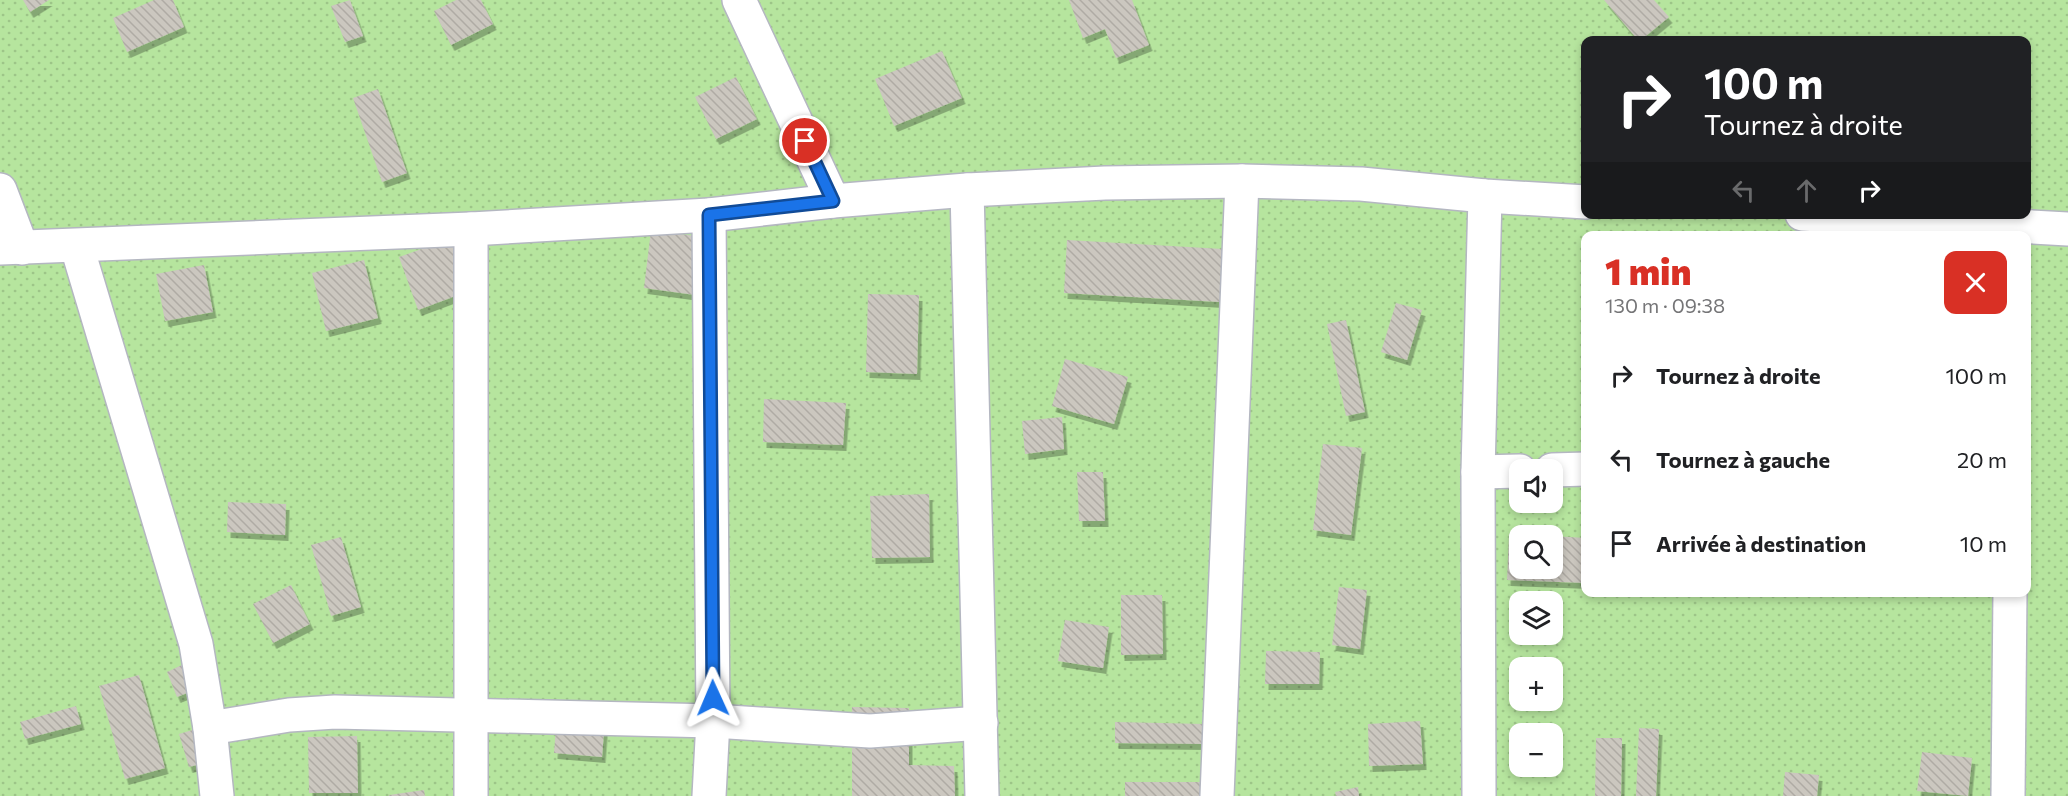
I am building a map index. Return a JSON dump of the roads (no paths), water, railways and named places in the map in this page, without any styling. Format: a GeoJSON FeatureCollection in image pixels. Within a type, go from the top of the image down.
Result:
{"type":"FeatureCollection","features":[{"type":"Feature","properties":{"kind":"street"},"geometry":{"type":"LineString","coordinates":[[739,0],[833,201]]}},
{"type":"Feature","properties":{"kind":"street"},"geometry":{"type":"LineString","coordinates":[[1217,796],[1242,181]]}},
{"type":"Feature","properties":{"kind":"street"},"geometry":{"type":"LineString","coordinates":[[0,190],[11,248],[471,229],[709,215],[833,201],[967,190],[1105,183],[1242,181],[1361,184],[1485,196],[1581,201]]}},
{"type":"Feature","properties":{"kind":"street"},"geometry":{"type":"LineString","coordinates":[[967,190],[982,796]]}},
{"type":"Feature","properties":{"kind":"street"},"geometry":{"type":"LineString","coordinates":[[1479,796],[1478,472],[1485,196]]}},
{"type":"Feature","properties":{"kind":"street"},"geometry":{"type":"LineString","coordinates":[[709,215],[713,721],[709,796]]}},
{"type":"Feature","properties":{"kind":"street"},"geometry":{"type":"LineString","coordinates":[[1867,219],[2022,231],[2068,229]]}},
{"type":"Feature","properties":{"kind":"street"},"geometry":{"type":"LineString","coordinates":[[471,229],[471,796]]}},
{"type":"Feature","properties":{"kind":"street"},"geometry":{"type":"LineString","coordinates":[[77,247],[196,644],[210,728],[217,796]]}},
{"type":"Feature","properties":{"kind":"street"},"geometry":{"type":"LineString","coordinates":[[1563,470],[1581,469]]}},
{"type":"Feature","properties":{"kind":"street"},"geometry":{"type":"LineString","coordinates":[[1478,472],[1509,471]]}},
{"type":"Feature","properties":{"kind":"street"},"geometry":{"type":"LineString","coordinates":[[2008,796],[2010,597]]}},
{"type":"Feature","properties":{"kind":"street"},"geometry":{"type":"LineString","coordinates":[[210,728],[289,715],[335,712],[713,721],[870,731],[981,723]]}}]}
